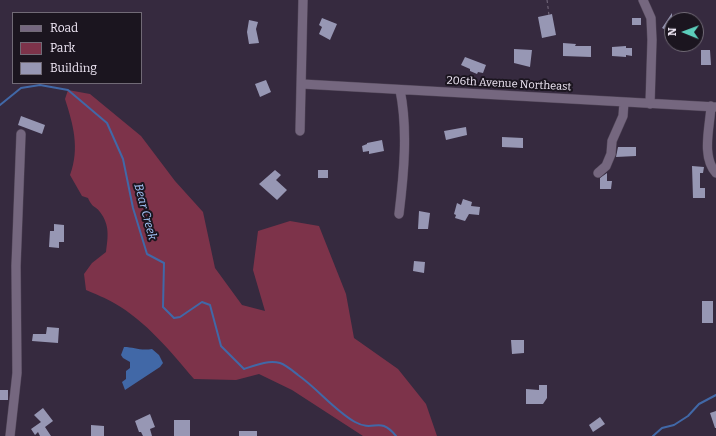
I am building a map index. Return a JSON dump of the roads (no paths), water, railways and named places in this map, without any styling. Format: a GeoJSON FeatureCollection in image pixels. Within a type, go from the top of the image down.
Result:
{"type":"FeatureCollection","features":[{"type":"Feature","properties":{"kind":"street"},"geometry":{"type":"LineString","coordinates":[[300,131],[303,0]]}},
{"type":"Feature","properties":{"kind":"street"},"geometry":{"type":"LineString","coordinates":[[644,0],[650,18],[652,32],[650,104]]}},
{"type":"Feature","properties":{"kind":"street","name":"206th Avenue Northeast"},"geometry":{"type":"LineString","coordinates":[[302,84],[650,104],[713,106]]}},
{"type":"Feature","properties":{"kind":"street"},"geometry":{"type":"LineString","coordinates":[[399,214],[404,175],[403,103],[400,90]]}},
{"type":"Feature","properties":{"kind":"street"},"geometry":{"type":"LineString","coordinates":[[598,173],[606,166],[612,154],[612,141],[623,116],[624,102]]}},
{"type":"Feature","properties":{"kind":"street"},"geometry":{"type":"LineString","coordinates":[[713,106],[708,156],[710,165],[716,173]]}},
{"type":"Feature","properties":{"kind":"street"},"geometry":{"type":"LineString","coordinates":[[10,436],[17,373],[16,266],[21,134]]}},
{"type":"Feature","properties":{"kind":"water"},"geometry":{"type":"Polygon","coordinates":[[[124,347],[144,350],[152,349],[159,355],[163,363],[160,367],[125,390],[122,382],[126,379],[126,371],[130,368],[130,362],[121,355],[124,347]]]}},
{"type":"Feature","properties":{"kind":"waterway","name":"Bear Creek"},"geometry":{"type":"LineString","coordinates":[[0,105],[21,88],[40,85],[68,90],[107,123],[123,159],[133,208],[147,254],[164,263],[163,307],[174,318],[180,317],[202,302],[210,305],[221,346],[244,369],[266,363],[280,363],[289,368],[347,417],[362,425],[385,426],[396,436]]}},
{"type":"Feature","properties":{"kind":"waterway","name":"Bear Creek"},"geometry":{"type":"LineString","coordinates":[[653,436],[662,428],[674,425],[688,416],[699,404],[716,395]]}}]}
